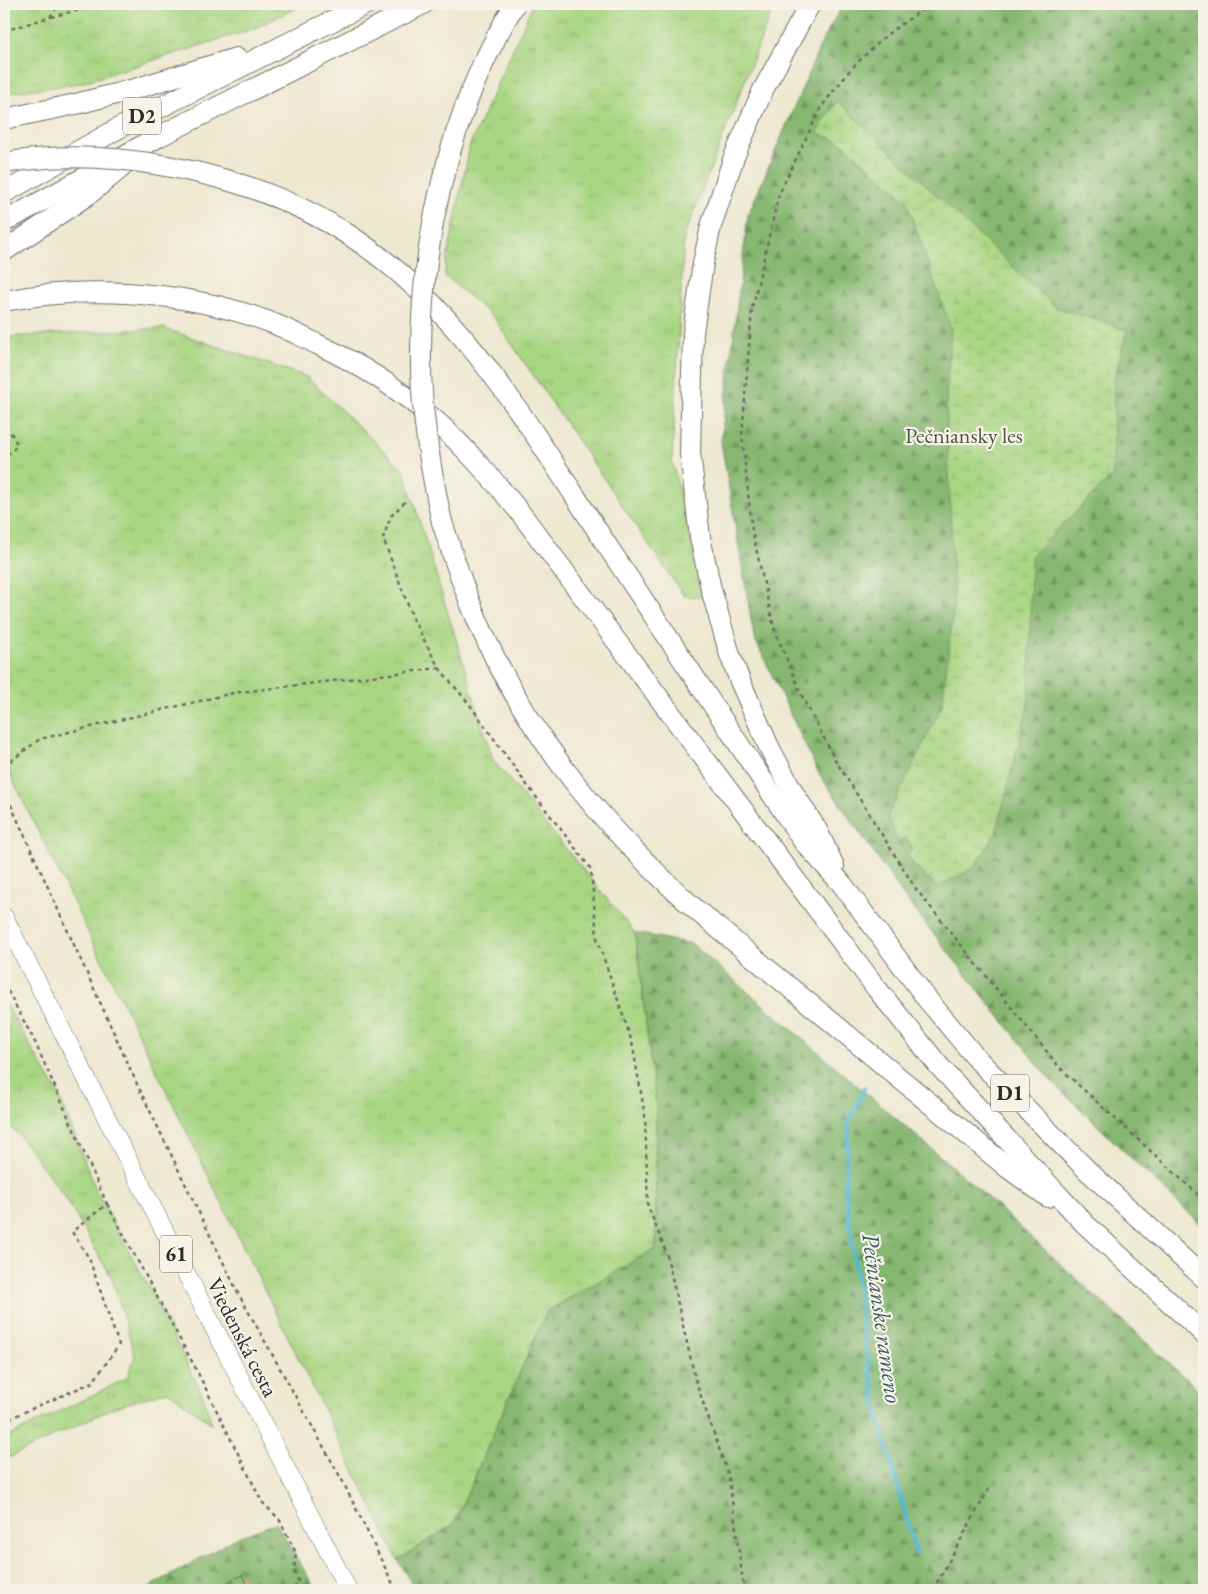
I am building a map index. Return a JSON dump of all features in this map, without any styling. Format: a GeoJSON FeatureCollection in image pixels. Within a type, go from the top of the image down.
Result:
{"type":"FeatureCollection","features":[{"type":"Feature","properties":{"kind":"highway","name":"D2"},"geometry":{"type":"LineString","coordinates":[[4,193],[119,128],[366,4]]}},
{"type":"Feature","properties":{"kind":"highway","name":"D2"},"geometry":{"type":"LineString","coordinates":[[4,222],[158,137],[423,4]]}},
{"type":"Feature","properties":{"kind":"highway"},"geometry":{"type":"LineString","coordinates":[[516,4],[487,56],[458,129],[436,211],[428,251],[423,293],[421,378],[427,446],[442,522],[471,606],[492,653],[520,705],[549,750],[572,781],[618,835],[654,872],[695,909],[1008,1168],[1085,1224]]}},
{"type":"Feature","properties":{"kind":"highway"},"geometry":{"type":"LineString","coordinates":[[810,4],[759,98],[734,157],[711,226],[703,263],[693,333],[690,452],[700,537],[710,589],[740,681],[769,747],[793,792],[818,830],[842,884]]}},
{"type":"Feature","properties":{"kind":"highway"},"geometry":{"type":"LineString","coordinates":[[4,119],[131,90],[283,44]]}},
{"type":"Feature","properties":{"kind":"highway"},"geometry":{"type":"LineString","coordinates":[[4,251],[89,194],[158,137]]}},
{"type":"Feature","properties":{"kind":"highway"},"geometry":{"type":"LineString","coordinates":[[4,163],[45,158],[90,158],[133,161],[173,167],[230,181],[263,191],[323,219],[352,236],[382,258],[413,285],[465,340],[519,413],[803,841],[842,884]]}},
{"type":"Feature","properties":{"kind":"highway"},"geometry":{"type":"LineString","coordinates":[[4,301],[65,292],[106,291],[148,295],[230,309],[262,319],[339,354],[375,375],[437,422],[473,458],[519,511],[906,1026],[977,1109],[1085,1224],[1204,1334]]}},
{"type":"Feature","properties":{"kind":"highway","name":"D1"},"geometry":{"type":"LineString","coordinates":[[842,884],[927,1000],[978,1060],[1088,1171],[1204,1278]]}},
{"type":"Feature","properties":{"kind":"main road","name":"Viedenská cesta"},"geometry":{"type":"LineString","coordinates":[[4,917],[348,1590]]}},
{"type":"Feature","properties":{"kind":"path"},"geometry":{"type":"LineString","coordinates":[[50,17],[59,4]]}},
{"type":"Feature","properties":{"kind":"path"},"geometry":{"type":"LineString","coordinates":[[4,31],[103,4]]}},
{"type":"Feature","properties":{"kind":"path"},"geometry":{"type":"LineString","coordinates":[[930,4],[884,36],[851,69],[820,107],[779,194],[752,309],[742,435],[752,530],[774,628],[802,696],[836,761],[916,889],[1060,1068],[1204,1200]]}},
{"type":"Feature","properties":{"kind":"path"},"geometry":{"type":"LineString","coordinates":[[4,432],[10,431],[17,444],[12,452],[4,454]]}},
{"type":"Feature","properties":{"kind":"path"},"geometry":{"type":"LineString","coordinates":[[406,501],[391,516],[383,538],[414,621],[439,668],[470,705],[524,781],[591,869],[597,938],[632,1042],[645,1115],[648,1206],[666,1252],[696,1382],[729,1477],[744,1590]]}},
{"type":"Feature","properties":{"kind":"path"},"geometry":{"type":"LineString","coordinates":[[4,766],[40,739],[234,693],[439,668]]}},
{"type":"Feature","properties":{"kind":"path"},"geometry":{"type":"LineString","coordinates":[[4,790],[138,1084],[234,1284],[342,1480],[396,1590]]}},
{"type":"Feature","properties":{"kind":"path"},"geometry":{"type":"LineString","coordinates":[[4,984],[34,1040],[107,1204],[196,1369],[262,1502],[278,1519],[296,1554],[294,1571],[299,1583],[291,1590]]}},
{"type":"Feature","properties":{"kind":"path"},"geometry":{"type":"LineString","coordinates":[[4,1421],[93,1382],[119,1346],[90,1258],[72,1232],[107,1204]]}},
{"type":"Feature","properties":{"kind":"path"},"geometry":{"type":"LineString","coordinates":[[933,1590],[990,1487]]}},
{"type":"Feature","properties":{"kind":"green space"},"geometry":{"type":"Polygon","coordinates":[[[4,4],[304,4],[253,29],[81,83],[4,93],[4,4]]]}},
{"type":"Feature","properties":{"kind":"green space"},"geometry":{"type":"Polygon","coordinates":[[[533,4],[782,4],[770,16],[684,237],[672,461],[704,597],[684,596],[494,318],[444,275],[470,145],[533,4]]]}},
{"type":"Feature","properties":{"kind":"green space","name":"Pečniansky les"},"geometry":{"type":"Polygon","coordinates":[[[844,4],[1204,4],[1204,1228],[1051,1081],[905,898],[818,772],[754,637],[721,441],[748,215],[825,35],[844,4]]]}},
{"type":"Feature","properties":{"kind":"green space"},"geometry":{"type":"Polygon","coordinates":[[[837,101],[1055,307],[1127,330],[1114,380],[1113,475],[1031,556],[1029,701],[996,833],[974,868],[937,887],[914,865],[906,854],[913,849],[905,837],[898,842],[888,816],[942,706],[954,604],[946,397],[951,329],[906,200],[841,142],[817,133],[837,101]]]}},
{"type":"Feature","properties":{"kind":"green space"},"geometry":{"type":"Polygon","coordinates":[[[163,328],[307,377],[404,470],[493,760],[635,933],[656,1105],[656,1249],[547,1311],[454,1524],[398,1560],[4,762],[4,337],[163,328]]]}},
{"type":"Feature","properties":{"kind":"green space"},"geometry":{"type":"Polygon","coordinates":[[[635,933],[692,944],[977,1188],[1204,1395],[1204,1590],[415,1590],[398,1560],[454,1524],[547,1311],[656,1248],[656,1105],[635,933]]]}},
{"type":"Feature","properties":{"kind":"green space"},"geometry":{"type":"Polygon","coordinates":[[[4,1001],[59,1095],[96,1190],[153,1295],[203,1396],[212,1424],[168,1391],[115,1407],[4,1460],[4,1439],[127,1378],[135,1356],[112,1278],[65,1197],[19,1135],[4,1121],[4,1001]]]}},
{"type":"Feature","properties":{"kind":"green space"},"geometry":{"type":"Polygon","coordinates":[[[276,1523],[316,1590],[144,1590],[238,1537],[276,1523]]]}},
{"type":"Feature","properties":{"kind":"building"},"geometry":{"type":"Polygon","coordinates":[[[242,1575],[248,1586],[239,1590],[211,1590],[242,1575]]]}},
{"type":"Feature","properties":{"kind":"waterway","name":"Pečnianske rameno"},"geometry":{"type":"LineString","coordinates":[[864,1088],[849,1121],[845,1187],[863,1330],[877,1411],[916,1553]]}}]}
